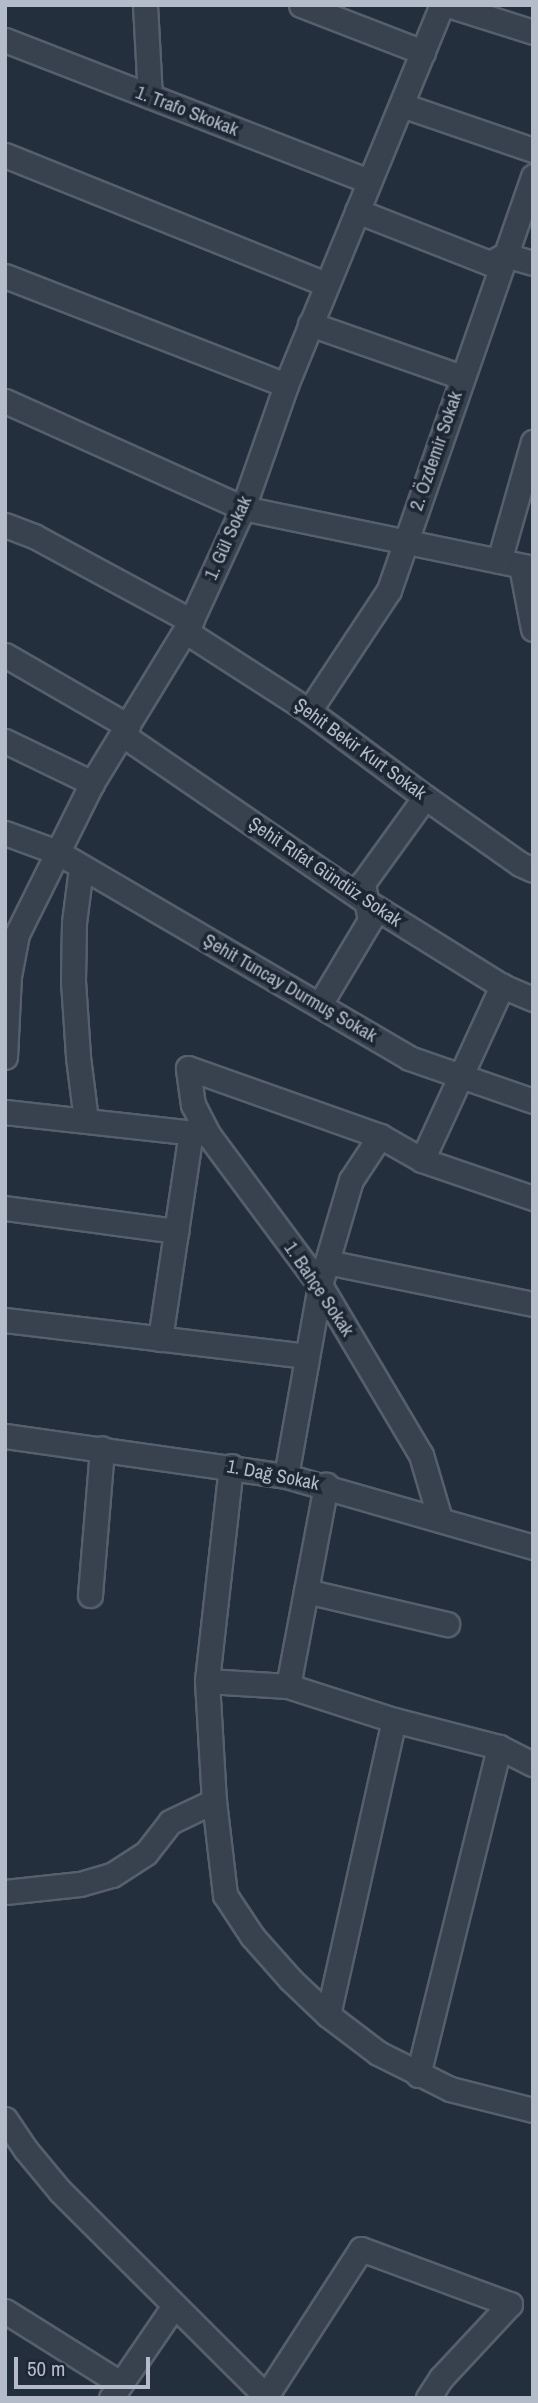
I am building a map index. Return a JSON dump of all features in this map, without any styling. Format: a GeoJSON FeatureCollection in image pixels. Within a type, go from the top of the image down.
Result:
{"type":"FeatureCollection","features":[{"type":"Feature","properties":{"kind":"street"},"geometry":{"type":"LineString","coordinates":[[145,5],[150,96]]}},
{"type":"Feature","properties":{"kind":"street"},"geometry":{"type":"LineString","coordinates":[[301,5],[423,52]]}},
{"type":"Feature","properties":{"kind":"street","name":"1. Gül Sokak"},"geometry":{"type":"LineString","coordinates":[[5,1057],[9,976],[18,934],[92,783],[188,626],[243,508],[310,324],[442,5]]}},
{"type":"Feature","properties":{"kind":"street"},"geometry":{"type":"LineString","coordinates":[[448,5],[533,32]]}},
{"type":"Feature","properties":{"kind":"street","name":"1. Trafo Skokak"},"geometry":{"type":"LineString","coordinates":[[5,40],[369,181]]}},
{"type":"Feature","properties":{"kind":"street"},"geometry":{"type":"LineString","coordinates":[[402,105],[533,150]]}},
{"type":"Feature","properties":{"kind":"street"},"geometry":{"type":"LineString","coordinates":[[5,155],[326,284]]}},
{"type":"Feature","properties":{"kind":"street","name":"2. Özdemir Sokak"},"geometry":{"type":"LineString","coordinates":[[309,710],[389,590],[533,176]]}},
{"type":"Feature","properties":{"kind":"street"},"geometry":{"type":"LineString","coordinates":[[357,211],[490,263],[505,255],[533,263]]}},
{"type":"Feature","properties":{"kind":"street"},"geometry":{"type":"LineString","coordinates":[[5,276],[286,385]]}},
{"type":"Feature","properties":{"kind":"street"},"geometry":{"type":"LineString","coordinates":[[310,324],[461,377]]}},
{"type":"Feature","properties":{"kind":"street"},"geometry":{"type":"LineString","coordinates":[[5,401],[243,508],[518,565]]}},
{"type":"Feature","properties":{"kind":"street"},"geometry":{"type":"LineString","coordinates":[[533,442],[518,565],[533,629]]}},
{"type":"Feature","properties":{"kind":"street","name":"Şehit Bekir Kurt Sokak"},"geometry":{"type":"LineString","coordinates":[[5,525],[34,536],[188,626],[309,710],[425,797],[533,870]]}},
{"type":"Feature","properties":{"kind":"street","name":"Şehit Rıfat Gündüz Sokak"},"geometry":{"type":"LineString","coordinates":[[5,655],[125,730],[367,902],[502,986],[533,999]]}},
{"type":"Feature","properties":{"kind":"street"},"geometry":{"type":"LineString","coordinates":[[5,741],[92,783]]}},
{"type":"Feature","properties":{"kind":"street"},"geometry":{"type":"LineString","coordinates":[[320,1004],[370,920],[363,883],[425,797]]}},
{"type":"Feature","properties":{"kind":"street","name":"Şehit Tuncay Durmuş Sokak"},"geometry":{"type":"LineString","coordinates":[[5,833],[57,852],[409,1058],[460,1078],[533,1101]]}},
{"type":"Feature","properties":{"kind":"street"},"geometry":{"type":"LineString","coordinates":[[81,868],[74,923],[74,981],[78,1057],[86,1120]]}},
{"type":"Feature","properties":{"kind":"street"},"geometry":{"type":"LineString","coordinates":[[422,1160],[502,986]]}},
{"type":"Feature","properties":{"kind":"street","name":"1. Bahçe Sokak"},"geometry":{"type":"LineString","coordinates":[[380,1136],[188,1068],[200,1133],[320,1284],[421,1455],[440,1519]]}},
{"type":"Feature","properties":{"kind":"street"},"geometry":{"type":"LineString","coordinates":[[5,1111],[200,1133],[176,1231],[160,1339]]}},
{"type":"Feature","properties":{"kind":"street"},"geometry":{"type":"LineString","coordinates":[[286,1476],[320,1284],[351,1180],[380,1136],[422,1160],[533,1199]]}},
{"type":"Feature","properties":{"kind":"street"},"geometry":{"type":"LineString","coordinates":[[5,1208],[176,1231]]}},
{"type":"Feature","properties":{"kind":"street"},"geometry":{"type":"LineString","coordinates":[[327,1262],[533,1304]]}},
{"type":"Feature","properties":{"kind":"street"},"geometry":{"type":"LineString","coordinates":[[5,1320],[306,1356]]}},
{"type":"Feature","properties":{"kind":"street","name":"1. Dağ Sokak"},"geometry":{"type":"LineString","coordinates":[[5,1436],[231,1466],[286,1476],[326,1485],[533,1547]]}},
{"type":"Feature","properties":{"kind":"street"},"geometry":{"type":"LineString","coordinates":[[90,1595],[102,1448]]}},
{"type":"Feature","properties":{"kind":"street"},"geometry":{"type":"LineString","coordinates":[[231,1466],[207,1681],[214,1801],[225,1895],[252,1936],[290,1979],[328,2015],[378,2053],[418,2076],[450,2089],[533,2110]]}},
{"type":"Feature","properties":{"kind":"street"},"geometry":{"type":"LineString","coordinates":[[288,1686],[326,1485]]}},
{"type":"Feature","properties":{"kind":"street"},"geometry":{"type":"LineString","coordinates":[[306,1591],[447,1624]]}},
{"type":"Feature","properties":{"kind":"street"},"geometry":{"type":"LineString","coordinates":[[207,1681],[288,1686],[394,1720],[499,1747],[532,1762]]}},
{"type":"Feature","properties":{"kind":"street"},"geometry":{"type":"LineString","coordinates":[[328,2015],[394,1720]]}},
{"type":"Feature","properties":{"kind":"street"},"geometry":{"type":"LineString","coordinates":[[418,2076],[499,1747]]}},
{"type":"Feature","properties":{"kind":"street"},"geometry":{"type":"LineString","coordinates":[[5,1892],[80,1884],[112,1875],[146,1853],[170,1822],[214,1801]]}},
{"type":"Feature","properties":{"kind":"street"},"geometry":{"type":"LineString","coordinates":[[5,2119],[26,2150],[60,2191],[267,2397],[361,2249],[510,2304],[441,2378],[429,2398]]}},
{"type":"Feature","properties":{"kind":"street"},"geometry":{"type":"LineString","coordinates":[[5,2311],[115,2390],[174,2306]]}}]}
